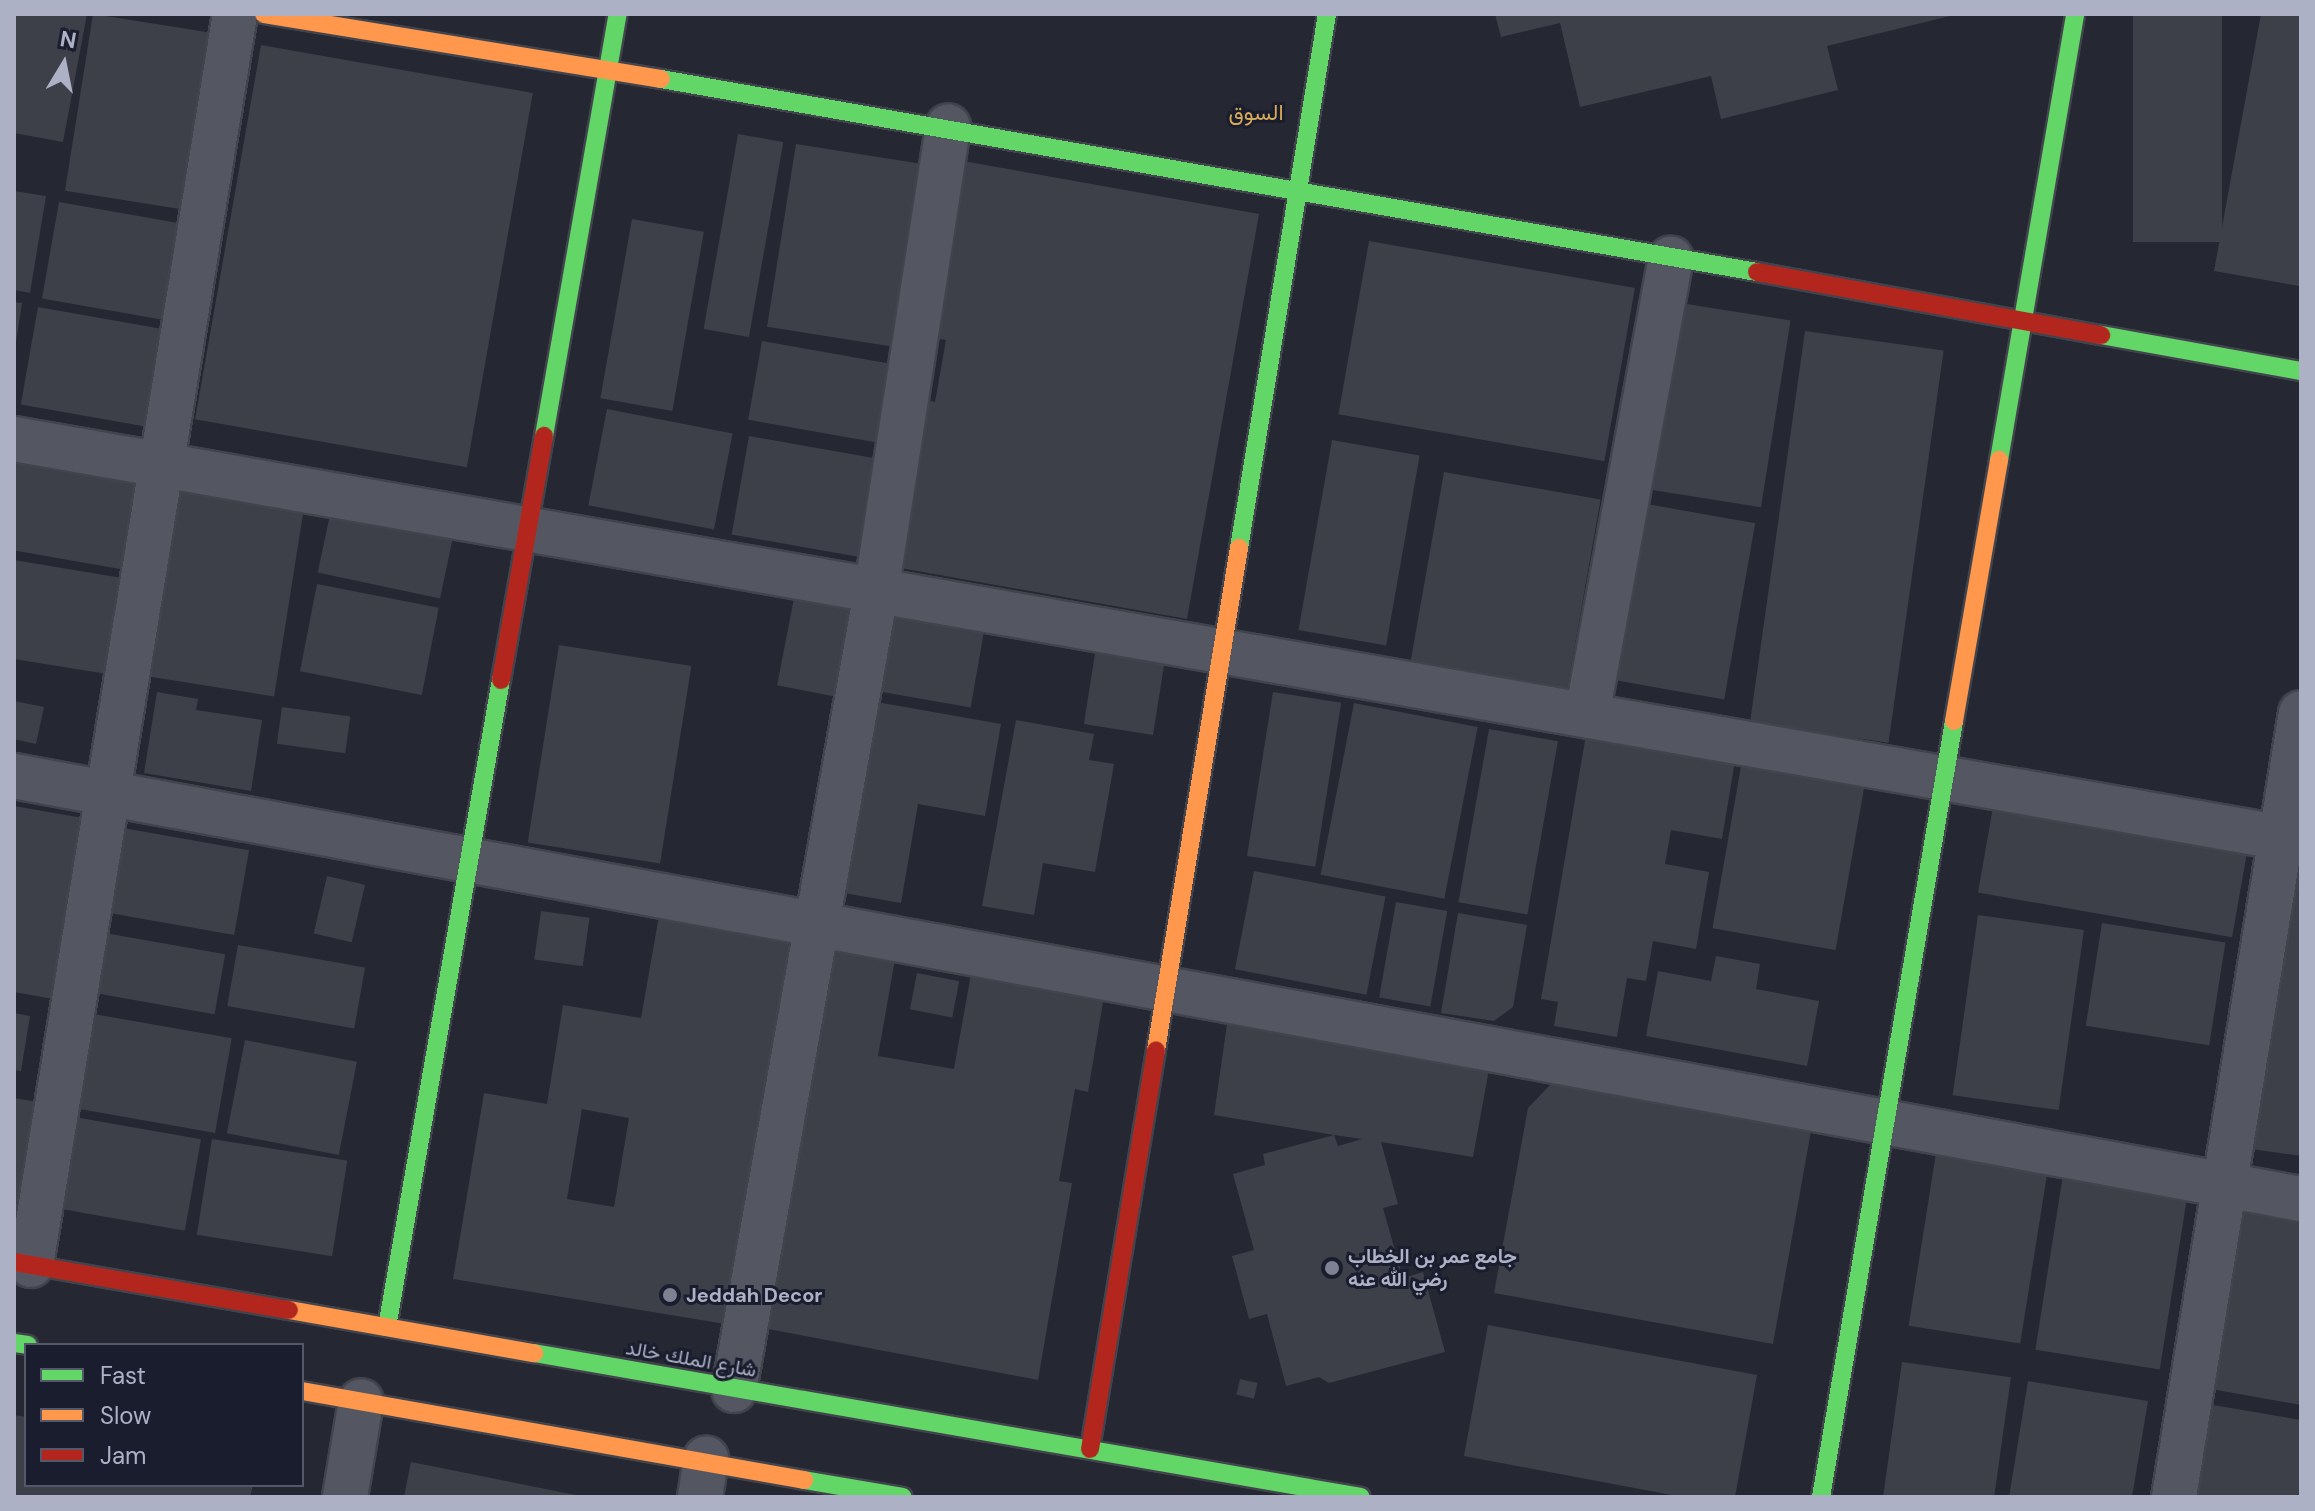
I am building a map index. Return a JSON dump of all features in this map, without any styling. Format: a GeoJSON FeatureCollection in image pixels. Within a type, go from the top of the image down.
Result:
{"type":"FeatureCollection","features":[{"type":"Feature","properties":{"kind":"street"},"geometry":{"type":"LineString","coordinates":[[23,1264],[167,465],[235,14]]}},
{"type":"Feature","properties":{"kind":"street"},"geometry":{"type":"LineString","coordinates":[[264,14],[948,126],[1301,194],[2301,371]]}},
{"type":"Feature","properties":{"kind":"street"},"geometry":{"type":"LineString","coordinates":[[387,1327],[618,14]]}},
{"type":"Feature","properties":{"kind":"street"},"geometry":{"type":"LineString","coordinates":[[1090,1449],[1222,647],[1301,194],[1327,14]]}},
{"type":"Feature","properties":{"kind":"street"},"geometry":{"type":"LineString","coordinates":[[1821,1497],[2075,14]]}},
{"type":"Feature","properties":{"kind":"street"},"geometry":{"type":"LineString","coordinates":[[734,1390],[815,920],[877,586],[948,126]]}},
{"type":"Feature","properties":{"kind":"street"},"geometry":{"type":"LineString","coordinates":[[1587,715],[1671,259]]}},
{"type":"Feature","properties":{"kind":"street"},"geometry":{"type":"LineString","coordinates":[[14,439],[877,586],[1945,782],[2291,839]]}},
{"type":"Feature","properties":{"kind":"street"},"geometry":{"type":"LineString","coordinates":[[2174,1497],[2225,1186],[2291,839],[2301,713]]}},
{"type":"Feature","properties":{"kind":"street"},"geometry":{"type":"LineString","coordinates":[[14,776],[469,861],[815,920],[1165,991],[1885,1126],[2301,1199]]}},
{"type":"Feature","properties":{"kind":"street","name":"شارع الملك خالد"},"geometry":{"type":"LineString","coordinates":[[23,1264],[1361,1497]]}},
{"type":"Feature","properties":{"kind":"street"},"geometry":{"type":"LineString","coordinates":[[304,1391],[361,1401],[703,1477],[903,1497]]}},
{"type":"Feature","properties":{"kind":"street"},"geometry":{"type":"LineString","coordinates":[[345,1497],[361,1401]]}},
{"type":"Feature","properties":{"kind":"building"},"geometry":{"type":"Polygon","coordinates":[[[14,14],[87,14],[63,142],[14,133],[14,14]]]}},
{"type":"Feature","properties":{"kind":"building"},"geometry":{"type":"Polygon","coordinates":[[[93,14],[217,34],[189,211],[65,191],[93,14]]]}},
{"type":"Feature","properties":{"kind":"building"},"geometry":{"type":"Polygon","coordinates":[[[1495,14],[1954,15],[1827,46],[1838,90],[1721,119],[1711,76],[1580,107],[1560,23],[1501,37],[1495,14]]]}},
{"type":"Feature","properties":{"kind":"building"},"geometry":{"type":"Polygon","coordinates":[[[2133,14],[2222,14],[2222,242],[2133,242],[2133,14]]]}},
{"type":"Feature","properties":{"kind":"building"},"geometry":{"type":"Polygon","coordinates":[[[2261,14],[2301,14],[2299,286],[2214,271],[2261,14]]]}},
{"type":"Feature","properties":{"kind":"building"},"geometry":{"type":"Polygon","coordinates":[[[261,45],[533,93],[467,467],[195,419],[261,45]]]}},
{"type":"Feature","properties":{"kind":"building"},"geometry":{"type":"Polygon","coordinates":[[[738,134],[783,142],[749,337],[704,329],[738,134]]]}},
{"type":"Feature","properties":{"kind":"building"},"geometry":{"type":"Polygon","coordinates":[[[796,144],[919,164],[891,346],[767,327],[796,144]]]}},
{"type":"Feature","properties":{"kind":"building"},"geometry":{"type":"Polygon","coordinates":[[[963,161],[1259,214],[1187,619],[895,567],[925,400],[935,402],[946,340],[931,338],[963,161]]]}},
{"type":"Feature","properties":{"kind":"building"},"geometry":{"type":"Polygon","coordinates":[[[14,191],[46,196],[30,293],[14,290],[14,191]]]}},
{"type":"Feature","properties":{"kind":"building"},"geometry":{"type":"Polygon","coordinates":[[[59,202],[188,225],[171,321],[42,299],[59,202]]]}},
{"type":"Feature","properties":{"kind":"building"},"geometry":{"type":"Polygon","coordinates":[[[632,219],[704,232],[672,411],[600,398],[632,219]]]}},
{"type":"Feature","properties":{"kind":"building"},"geometry":{"type":"Polygon","coordinates":[[[1369,241],[1635,288],[1604,461],[1338,414],[1369,241]]]}},
{"type":"Feature","properties":{"kind":"building"},"geometry":{"type":"Polygon","coordinates":[[[14,302],[22,303],[16,342],[14,342],[14,302]]]}},
{"type":"Feature","properties":{"kind":"building"},"geometry":{"type":"Polygon","coordinates":[[[1674,302],[1791,320],[1761,507],[1644,489],[1674,302]]]}},
{"type":"Feature","properties":{"kind":"building"},"geometry":{"type":"Polygon","coordinates":[[[38,307],[168,330],[151,427],[21,404],[38,307]]]}},
{"type":"Feature","properties":{"kind":"building"},"geometry":{"type":"Polygon","coordinates":[[[1805,331],[1944,350],[1889,743],[1750,723],[1805,331]]]}},
{"type":"Feature","properties":{"kind":"building"},"geometry":{"type":"Polygon","coordinates":[[[762,341],[892,364],[878,443],[748,420],[762,341]]]}},
{"type":"Feature","properties":{"kind":"building"},"geometry":{"type":"Polygon","coordinates":[[[607,409],[733,433],[714,530],[588,505],[607,409]]]}},
{"type":"Feature","properties":{"kind":"building"},"geometry":{"type":"Polygon","coordinates":[[[749,436],[875,458],[858,557],[732,534],[749,436]]]}},
{"type":"Feature","properties":{"kind":"building"},"geometry":{"type":"Polygon","coordinates":[[[1332,440],[1420,455],[1386,646],[1298,630],[1332,440]]]}},
{"type":"Feature","properties":{"kind":"building"},"geometry":{"type":"Polygon","coordinates":[[[14,457],[143,480],[127,570],[14,550],[14,457]]]}},
{"type":"Feature","properties":{"kind":"building"},"geometry":{"type":"Polygon","coordinates":[[[1444,472],[1601,500],[1567,688],[1411,660],[1444,472]]]}},
{"type":"Feature","properties":{"kind":"building"},"geometry":{"type":"Polygon","coordinates":[[[179,485],[304,505],[274,696],[149,677],[179,485]]]}},
{"type":"Feature","properties":{"kind":"building"},"geometry":{"type":"Polygon","coordinates":[[[1641,503],[1755,523],[1724,699],[1610,679],[1641,503]]]}},
{"type":"Feature","properties":{"kind":"building"},"geometry":{"type":"Polygon","coordinates":[[[331,510],[453,536],[440,599],[318,573],[331,510]]]}},
{"type":"Feature","properties":{"kind":"building"},"geometry":{"type":"Polygon","coordinates":[[[14,560],[122,578],[107,674],[14,659],[14,560]]]}},
{"type":"Feature","properties":{"kind":"building"},"geometry":{"type":"Polygon","coordinates":[[[317,584],[439,608],[422,695],[300,671],[317,584]]]}},
{"type":"Feature","properties":{"kind":"building"},"geometry":{"type":"Polygon","coordinates":[[[796,588],[855,599],[836,697],[777,685],[796,588]]]}},
{"type":"Feature","properties":{"kind":"building"},"geometry":{"type":"Polygon","coordinates":[[[890,606],[986,623],[971,708],[875,691],[890,606]]]}},
{"type":"Feature","properties":{"kind":"building"},"geometry":{"type":"Polygon","coordinates":[[[1097,641],[1166,652],[1153,735],[1084,724],[1097,641]]]}},
{"type":"Feature","properties":{"kind":"building"},"geometry":{"type":"Polygon","coordinates":[[[559,645],[691,666],[660,863],[528,843],[559,645]]]}},
{"type":"Feature","properties":{"kind":"building"},"geometry":{"type":"Polygon","coordinates":[[[157,692],[198,699],[196,710],[262,720],[251,791],[144,773],[157,692]]]}},
{"type":"Feature","properties":{"kind":"building"},"geometry":{"type":"Polygon","coordinates":[[[1273,692],[1341,703],[1315,867],[1247,856],[1273,692]]]}},
{"type":"Feature","properties":{"kind":"building"},"geometry":{"type":"Polygon","coordinates":[[[14,701],[44,707],[36,744],[14,739],[14,701]]]}},
{"type":"Feature","properties":{"kind":"building"},"geometry":{"type":"Polygon","coordinates":[[[871,701],[1001,724],[985,816],[918,804],[901,903],[838,892],[871,701]]]}},
{"type":"Feature","properties":{"kind":"building"},"geometry":{"type":"Polygon","coordinates":[[[1354,703],[1478,727],[1444,899],[1321,875],[1354,703]]]}},
{"type":"Feature","properties":{"kind":"building"},"geometry":{"type":"Polygon","coordinates":[[[282,707],[350,717],[345,753],[277,744],[282,707]]]}},
{"type":"Feature","properties":{"kind":"building"},"geometry":{"type":"Polygon","coordinates":[[[1016,720],[1094,734],[1089,760],[1114,764],[1095,872],[1043,863],[1034,915],[982,906],[1016,720]]]}},
{"type":"Feature","properties":{"kind":"building"},"geometry":{"type":"Polygon","coordinates":[[[1588,723],[1737,749],[1722,839],[1671,830],[1665,864],[1709,872],[1696,949],[1653,941],[1646,981],[1627,978],[1617,1037],[1554,1026],[1558,1002],[1541,999],[1588,723]]]}},
{"type":"Feature","properties":{"kind":"building"},"geometry":{"type":"Polygon","coordinates":[[[1489,729],[1558,741],[1527,914],[1458,902],[1489,729]]]}},
{"type":"Feature","properties":{"kind":"building"},"geometry":{"type":"Polygon","coordinates":[[[1743,755],[1866,777],[1836,950],[1712,928],[1743,755]]]}},
{"type":"Feature","properties":{"kind":"building"},"geometry":{"type":"Polygon","coordinates":[[[1995,796],[2249,841],[2232,937],[1978,893],[1995,796]]]}},
{"type":"Feature","properties":{"kind":"building"},"geometry":{"type":"Polygon","coordinates":[[[14,806],[83,818],[53,999],[14,992],[14,806]]]}},
{"type":"Feature","properties":{"kind":"building"},"geometry":{"type":"Polygon","coordinates":[[[123,828],[249,850],[234,935],[108,913],[123,828]]]}},
{"type":"Feature","properties":{"kind":"building"},"geometry":{"type":"Polygon","coordinates":[[[2296,863],[2301,864],[2301,1156],[2252,1149],[2296,863]]]}},
{"type":"Feature","properties":{"kind":"building"},"geometry":{"type":"Polygon","coordinates":[[[1254,871],[1386,897],[1366,995],[1235,969],[1254,871]]]}},
{"type":"Feature","properties":{"kind":"building"},"geometry":{"type":"Polygon","coordinates":[[[327,876],[365,885],[352,942],[314,933],[327,876]]]}},
{"type":"Feature","properties":{"kind":"building"},"geometry":{"type":"Polygon","coordinates":[[[1396,902],[1447,911],[1430,1007],[1379,998],[1396,902]]]}},
{"type":"Feature","properties":{"kind":"building"},"geometry":{"type":"Polygon","coordinates":[[[541,911],[590,918],[583,966],[534,960],[541,911]]]}},
{"type":"Feature","properties":{"kind":"building"},"geometry":{"type":"Polygon","coordinates":[[[1458,913],[1527,925],[1513,1007],[1494,1021],[1441,1013],[1458,913]]]}},
{"type":"Feature","properties":{"kind":"building"},"geometry":{"type":"Polygon","coordinates":[[[1978,915],[2084,930],[2059,1110],[1953,1095],[1978,915]]]}},
{"type":"Feature","properties":{"kind":"building"},"geometry":{"type":"Polygon","coordinates":[[[659,916],[790,937],[725,1324],[453,1279],[484,1093],[547,1104],[563,1005],[641,1018],[659,916]],[[582,1109],[567,1199],[614,1207],[629,1118],[582,1109]]]}},
{"type":"Feature","properties":{"kind":"building"},"geometry":{"type":"Polygon","coordinates":[[[2102,923],[2225,943],[2209,1045],[2086,1026],[2102,923]]]}},
{"type":"Feature","properties":{"kind":"building"},"geometry":{"type":"Polygon","coordinates":[[[105,933],[225,954],[215,1014],[94,993],[105,933]]]}},
{"type":"Feature","properties":{"kind":"building"},"geometry":{"type":"Polygon","coordinates":[[[828,936],[897,948],[878,1056],[954,1069],[971,974],[1104,996],[1088,1092],[1075,1089],[1059,1181],[1072,1183],[1038,1380],[763,1328],[828,936]]]}},
{"type":"Feature","properties":{"kind":"building"},"geometry":{"type":"Polygon","coordinates":[[[238,945],[365,967],[354,1028],[227,1006],[238,945]]]}},
{"type":"Feature","properties":{"kind":"building"},"geometry":{"type":"Polygon","coordinates":[[[1716,956],[1760,964],[1756,989],[1819,1001],[1807,1066],[1646,1036],[1658,971],[1711,981],[1716,956]]]}},
{"type":"Feature","properties":{"kind":"building"},"geometry":{"type":"Polygon","coordinates":[[[917,973],[959,981],[952,1018],[910,1009],[917,973]]]}},
{"type":"Feature","properties":{"kind":"building"},"geometry":{"type":"Polygon","coordinates":[[[14,1013],[30,1016],[21,1071],[14,1070],[14,1013]]]}},
{"type":"Feature","properties":{"kind":"building"},"geometry":{"type":"Polygon","coordinates":[[[88,1013],[232,1038],[215,1133],[71,1108],[88,1013]]]}},
{"type":"Feature","properties":{"kind":"building"},"geometry":{"type":"Polygon","coordinates":[[[1228,1017],[1490,1064],[1473,1157],[1381,1142],[1398,1204],[1383,1208],[1403,1278],[1423,1272],[1445,1352],[1329,1383],[1319,1377],[1286,1386],[1267,1314],[1249,1319],[1232,1256],[1254,1250],[1233,1174],[1265,1165],[1263,1154],[1334,1135],[1214,1115],[1228,1017]],[[1334,1135],[1338,1146],[1362,1139],[1334,1135]]]}},
{"type":"Feature","properties":{"kind":"building"},"geometry":{"type":"Polygon","coordinates":[[[245,1040],[357,1062],[339,1155],[227,1133],[245,1040]]]}},
{"type":"Feature","properties":{"kind":"building"},"geometry":{"type":"Polygon","coordinates":[[[1551,1084],[1811,1131],[1773,1344],[1494,1293],[1528,1108],[1551,1084]]]}},
{"type":"Feature","properties":{"kind":"building"},"geometry":{"type":"Polygon","coordinates":[[[14,1098],[38,1102],[20,1203],[14,1202],[14,1098]]]}},
{"type":"Feature","properties":{"kind":"building"},"geometry":{"type":"Polygon","coordinates":[[[69,1116],[201,1139],[185,1231],[53,1208],[69,1116]]]}},
{"type":"Feature","properties":{"kind":"building"},"geometry":{"type":"Polygon","coordinates":[[[212,1139],[347,1160],[332,1256],[197,1235],[212,1139]]]}},
{"type":"Feature","properties":{"kind":"building"},"geometry":{"type":"Polygon","coordinates":[[[1936,1153],[2048,1171],[2020,1344],[1909,1326],[1936,1153]]]}},
{"type":"Feature","properties":{"kind":"building"},"geometry":{"type":"Polygon","coordinates":[[[2063,1175],[2187,1195],[2160,1370],[2035,1350],[2063,1175]]]}},
{"type":"Feature","properties":{"kind":"building"},"geometry":{"type":"Polygon","coordinates":[[[2242,1208],[2301,1218],[2301,1405],[2211,1389],[2242,1208]]]}},
{"type":"Feature","properties":{"kind":"building"},"geometry":{"type":"Polygon","coordinates":[[[1488,1325],[1757,1375],[1735,1497],[1682,1497],[1464,1456],[1488,1325]]]}},
{"type":"Feature","properties":{"kind":"building"},"geometry":{"type":"Polygon","coordinates":[[[1902,1362],[2011,1377],[1994,1497],[1883,1497],[1902,1362]]]}},
{"type":"Feature","properties":{"kind":"building"},"geometry":{"type":"Polygon","coordinates":[[[1240,1379],[1258,1383],[1254,1399],[1236,1395],[1240,1379]]]}},
{"type":"Feature","properties":{"kind":"building"},"geometry":{"type":"Polygon","coordinates":[[[2028,1381],[2148,1401],[2132,1497],[2009,1497],[2028,1381]]]}},
{"type":"Feature","properties":{"kind":"building"},"geometry":{"type":"Polygon","coordinates":[[[2213,1405],[2301,1420],[2301,1497],[2197,1497],[2213,1405]]]}},
{"type":"Feature","properties":{"kind":"building"},"geometry":{"type":"Polygon","coordinates":[[[14,1415],[24,1417],[24,1487],[252,1487],[250,1497],[14,1497],[14,1415]]]}},
{"type":"Feature","properties":{"kind":"building"},"geometry":{"type":"Polygon","coordinates":[[[411,1462],[581,1496],[581,1497],[404,1497],[411,1462]]]}},
{"type":"Feature","properties":{"kind":"traffic: fast"},"geometry":{"type":"LineString","coordinates":[[544,436],[618,14]]}},
{"type":"Feature","properties":{"kind":"traffic: fast"},"geometry":{"type":"LineString","coordinates":[[1239,548],[1327,14]]}},
{"type":"Feature","properties":{"kind":"traffic: fast"},"geometry":{"type":"LineString","coordinates":[[1999,460],[2075,14]]}},
{"type":"Feature","properties":{"kind":"traffic: fast"},"geometry":{"type":"LineString","coordinates":[[661,79],[1757,272]]}},
{"type":"Feature","properties":{"kind":"traffic: fast"},"geometry":{"type":"LineString","coordinates":[[2101,335],[2301,371]]}},
{"type":"Feature","properties":{"kind":"traffic: fast"},"geometry":{"type":"LineString","coordinates":[[387,1327],[501,680]]}},
{"type":"Feature","properties":{"kind":"traffic: fast"},"geometry":{"type":"LineString","coordinates":[[1821,1497],[1954,721]]}},
{"type":"Feature","properties":{"kind":"traffic: fast"},"geometry":{"type":"LineString","coordinates":[[14,1343],[24,1344]]}},
{"type":"Feature","properties":{"kind":"traffic: fast"},"geometry":{"type":"LineString","coordinates":[[534,1353],[1361,1497]]}},
{"type":"Feature","properties":{"kind":"traffic: fast"},"geometry":{"type":"LineString","coordinates":[[804,1480],[903,1497]]}},
{"type":"Feature","properties":{"kind":"traffic: slow"},"geometry":{"type":"LineString","coordinates":[[264,14],[661,79]]}},
{"type":"Feature","properties":{"kind":"traffic: slow"},"geometry":{"type":"LineString","coordinates":[[1954,721],[1999,460]]}},
{"type":"Feature","properties":{"kind":"traffic: slow"},"geometry":{"type":"LineString","coordinates":[[1156,1050],[1239,548]]}},
{"type":"Feature","properties":{"kind":"traffic: slow"},"geometry":{"type":"LineString","coordinates":[[289,1310],[534,1353]]}},
{"type":"Feature","properties":{"kind":"traffic: slow"},"geometry":{"type":"LineString","coordinates":[[304,1391],[804,1480]]}},
{"type":"Feature","properties":{"kind":"traffic: jam"},"geometry":{"type":"LineString","coordinates":[[1757,272],[2101,335]]}},
{"type":"Feature","properties":{"kind":"traffic: jam"},"geometry":{"type":"LineString","coordinates":[[501,680],[544,436]]}},
{"type":"Feature","properties":{"kind":"traffic: jam"},"geometry":{"type":"LineString","coordinates":[[1090,1449],[1156,1050]]}},
{"type":"Feature","properties":{"kind":"traffic: jam"},"geometry":{"type":"LineString","coordinates":[[14,1262],[289,1310]]}},
{"type":"Feature","properties":{"kind":"place","name":"جامع عمر بن الخطاب رضي الله عنه"},"geometry":{"type":"Point","coordinates":[1332,1268]}},
{"type":"Feature","properties":{"kind":"place","name":"Jeddah Decor"},"geometry":{"type":"Point","coordinates":[670,1295]}},
{"type":"Feature","properties":{"kind":"district","name":"السوق"},"geometry":{"type":"Point","coordinates":[1256,113]}}]}
